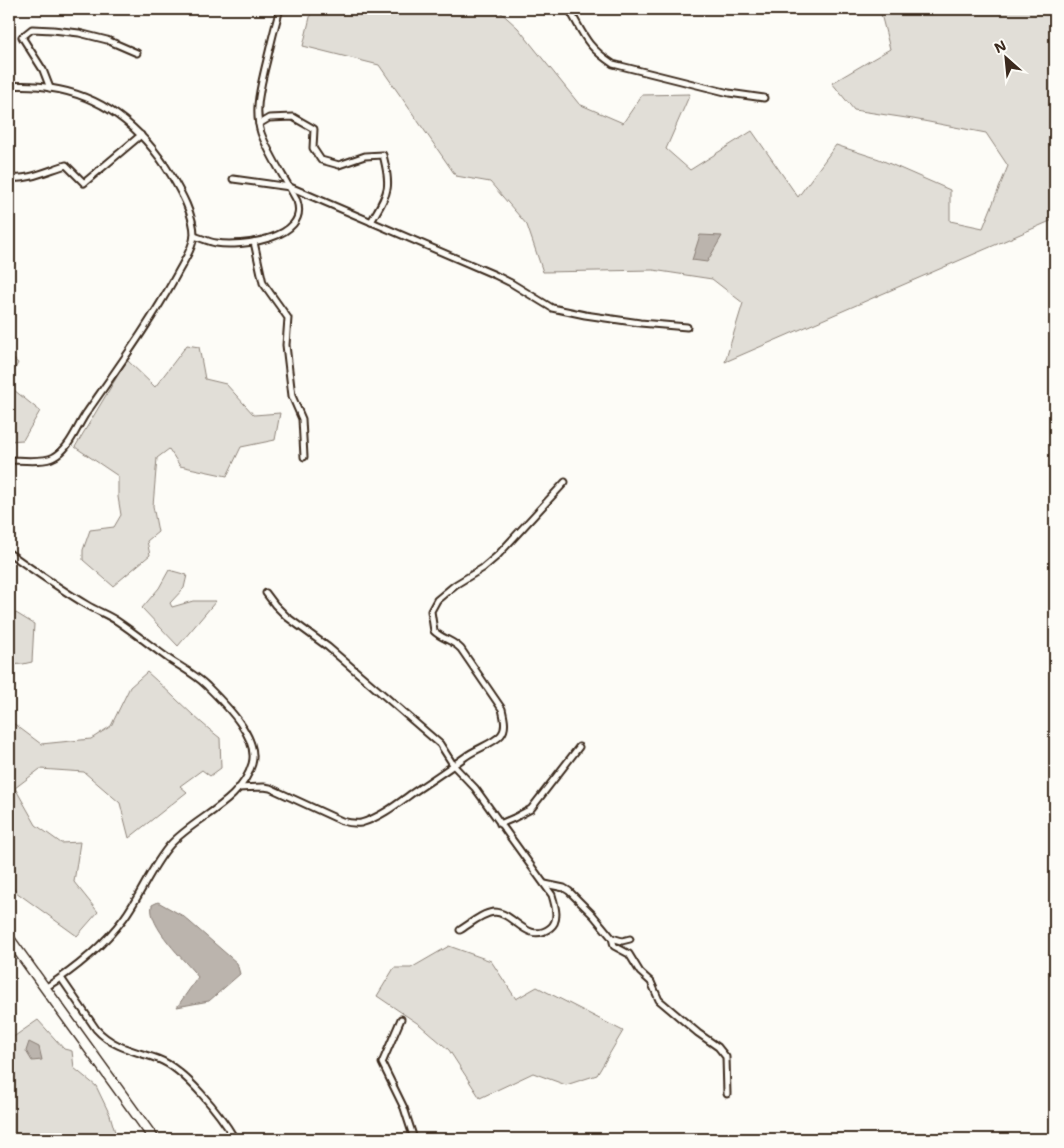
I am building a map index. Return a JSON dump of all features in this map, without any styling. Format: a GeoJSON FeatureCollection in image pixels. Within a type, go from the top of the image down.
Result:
{"type":"FeatureCollection","features":[{"type":"Feature","properties":{"kind":"highway"},"geometry":{"type":"LineString","coordinates":[[9,938],[154,1139]]}},
{"type":"Feature","properties":{"kind":"street"},"geometry":{"type":"LineString","coordinates":[[194,236],[217,243],[254,242],[281,234],[293,224],[298,216],[299,209],[290,187],[267,147],[259,124],[257,108],[272,34],[280,9]]}},
{"type":"Feature","properties":{"kind":"street"},"geometry":{"type":"LineString","coordinates":[[569,9],[588,43],[613,64],[729,93],[764,98]]}},
{"type":"Feature","properties":{"kind":"street"},"geometry":{"type":"LineString","coordinates":[[50,88],[43,70],[22,38],[32,30],[79,33],[107,40],[137,53]]}},
{"type":"Feature","properties":{"kind":"street"},"geometry":{"type":"LineString","coordinates":[[36,86],[45,76]]}},
{"type":"Feature","properties":{"kind":"street"},"geometry":{"type":"LineString","coordinates":[[9,85],[50,88],[82,96],[104,106],[126,120],[165,166],[179,188],[194,236],[188,255],[167,292],[114,376],[73,433],[68,444],[61,452],[47,460],[9,460]]}},
{"type":"Feature","properties":{"kind":"street"},"geometry":{"type":"LineString","coordinates":[[259,124],[269,118],[293,117],[314,129],[313,148],[321,160],[339,165],[366,156],[383,155],[388,178],[387,193],[371,222]]}},
{"type":"Feature","properties":{"kind":"street"},"geometry":{"type":"LineString","coordinates":[[9,176],[14,178],[27,177],[66,165],[84,183],[141,136]]}},
{"type":"Feature","properties":{"kind":"street"},"geometry":{"type":"LineString","coordinates":[[233,179],[290,187],[495,275],[552,308],[585,316],[640,323],[687,326]]}},
{"type":"Feature","properties":{"kind":"street"},"geometry":{"type":"LineString","coordinates":[[254,242],[263,283],[288,318],[286,345],[292,396],[302,419],[304,457]]}},
{"type":"Feature","properties":{"kind":"street"},"geometry":{"type":"LineString","coordinates":[[238,788],[270,788],[342,821],[351,824],[361,823],[382,813],[454,766],[465,756],[501,735],[505,721],[502,709],[461,649],[434,631],[431,611],[437,600],[454,585],[483,568],[497,556],[565,482]]}},
{"type":"Feature","properties":{"kind":"street"},"geometry":{"type":"LineString","coordinates":[[9,553],[88,606],[116,621],[205,684],[237,719],[252,745],[254,757],[252,765],[238,788],[217,808],[184,832],[158,861],[124,918],[88,956],[61,978],[45,988]]}},
{"type":"Feature","properties":{"kind":"street"},"geometry":{"type":"LineString","coordinates":[[266,593],[287,616],[328,647],[432,736],[446,752],[454,766],[475,788],[552,895],[556,916],[554,924],[549,929],[534,933],[526,930],[503,914],[496,912],[487,914],[460,930]]}},
{"type":"Feature","properties":{"kind":"street"},"geometry":{"type":"LineString","coordinates":[[500,824],[531,809],[579,747]]}},
{"type":"Feature","properties":{"kind":"street"},"geometry":{"type":"LineString","coordinates":[[545,884],[569,891],[593,915],[612,938],[614,946],[629,954],[640,972],[651,982],[659,1000],[698,1033],[718,1047],[726,1057],[727,1094]]}},
{"type":"Feature","properties":{"kind":"street"},"geometry":{"type":"LineString","coordinates":[[612,938],[622,941],[630,939]]}},
{"type":"Feature","properties":{"kind":"street"},"geometry":{"type":"LineString","coordinates":[[61,978],[102,1036],[118,1046],[140,1055],[158,1059],[177,1072],[194,1086],[217,1112],[235,1139]]}},
{"type":"Feature","properties":{"kind":"street"},"geometry":{"type":"LineString","coordinates":[[401,1019],[382,1063],[404,1108],[414,1139]]}},
{"type":"Feature","properties":{"kind":"shaded area"},"geometry":{"type":"Polygon","coordinates":[[[312,9],[497,9],[518,28],[579,104],[623,123],[642,95],[690,94],[666,149],[690,170],[752,131],[798,197],[836,145],[879,159],[950,190],[950,221],[983,228],[1008,166],[986,133],[854,110],[832,83],[890,49],[881,14],[891,9],[1055,9],[1055,219],[725,362],[743,303],[712,279],[653,270],[543,272],[527,225],[490,182],[456,176],[379,65],[303,46],[312,9]]]}},
{"type":"Feature","properties":{"kind":"shaded area"},"geometry":{"type":"Polygon","coordinates":[[[700,235],[722,236],[707,262],[692,260],[700,235]]]}},
{"type":"Feature","properties":{"kind":"shaded area"},"geometry":{"type":"Polygon","coordinates":[[[187,345],[199,347],[205,379],[226,384],[254,415],[280,413],[275,440],[241,447],[227,476],[180,466],[169,449],[157,458],[153,506],[158,532],[147,541],[150,555],[113,586],[83,560],[83,550],[90,530],[114,527],[121,515],[118,497],[118,476],[75,447],[127,360],[155,387],[187,345]]]}},
{"type":"Feature","properties":{"kind":"shaded area"},"geometry":{"type":"Polygon","coordinates":[[[9,355],[18,363],[9,380],[9,355]]]}},
{"type":"Feature","properties":{"kind":"shaded area"},"geometry":{"type":"Polygon","coordinates":[[[9,386],[40,411],[23,440],[9,441],[9,386]]]}},
{"type":"Feature","properties":{"kind":"shaded area"},"geometry":{"type":"Polygon","coordinates":[[[169,570],[187,575],[184,588],[170,603],[172,607],[193,601],[216,601],[178,646],[142,608],[159,588],[169,570]]]}},
{"type":"Feature","properties":{"kind":"shaded area"},"geometry":{"type":"Polygon","coordinates":[[[16,613],[34,624],[32,662],[9,665],[9,621],[16,613]]]}},
{"type":"Feature","properties":{"kind":"shaded area"},"geometry":{"type":"Polygon","coordinates":[[[147,672],[220,738],[221,768],[210,776],[202,770],[180,786],[187,792],[129,838],[120,803],[84,772],[40,769],[15,788],[36,825],[61,843],[80,842],[74,882],[98,912],[77,936],[16,892],[9,881],[9,720],[41,744],[91,739],[111,726],[130,687],[147,672]]]}},
{"type":"Feature","properties":{"kind":"shaded area"},"geometry":{"type":"Polygon","coordinates":[[[158,902],[183,916],[237,963],[240,974],[209,1001],[177,1007],[198,977],[168,942],[155,923],[152,905],[158,902]]]}},
{"type":"Feature","properties":{"kind":"shaded area"},"geometry":{"type":"Polygon","coordinates":[[[449,946],[491,961],[516,999],[537,987],[623,1031],[597,1075],[566,1085],[533,1073],[480,1098],[449,1050],[420,1025],[377,996],[394,968],[411,968],[449,946]]]}},
{"type":"Feature","properties":{"kind":"shaded area"},"geometry":{"type":"Polygon","coordinates":[[[38,1020],[64,1049],[72,1051],[74,1068],[96,1086],[110,1115],[117,1139],[9,1139],[9,1040],[38,1020]]]}},
{"type":"Feature","properties":{"kind":"shaded area"},"geometry":{"type":"Polygon","coordinates":[[[29,1042],[39,1047],[42,1060],[32,1061],[26,1051],[29,1042]]]}}]}
